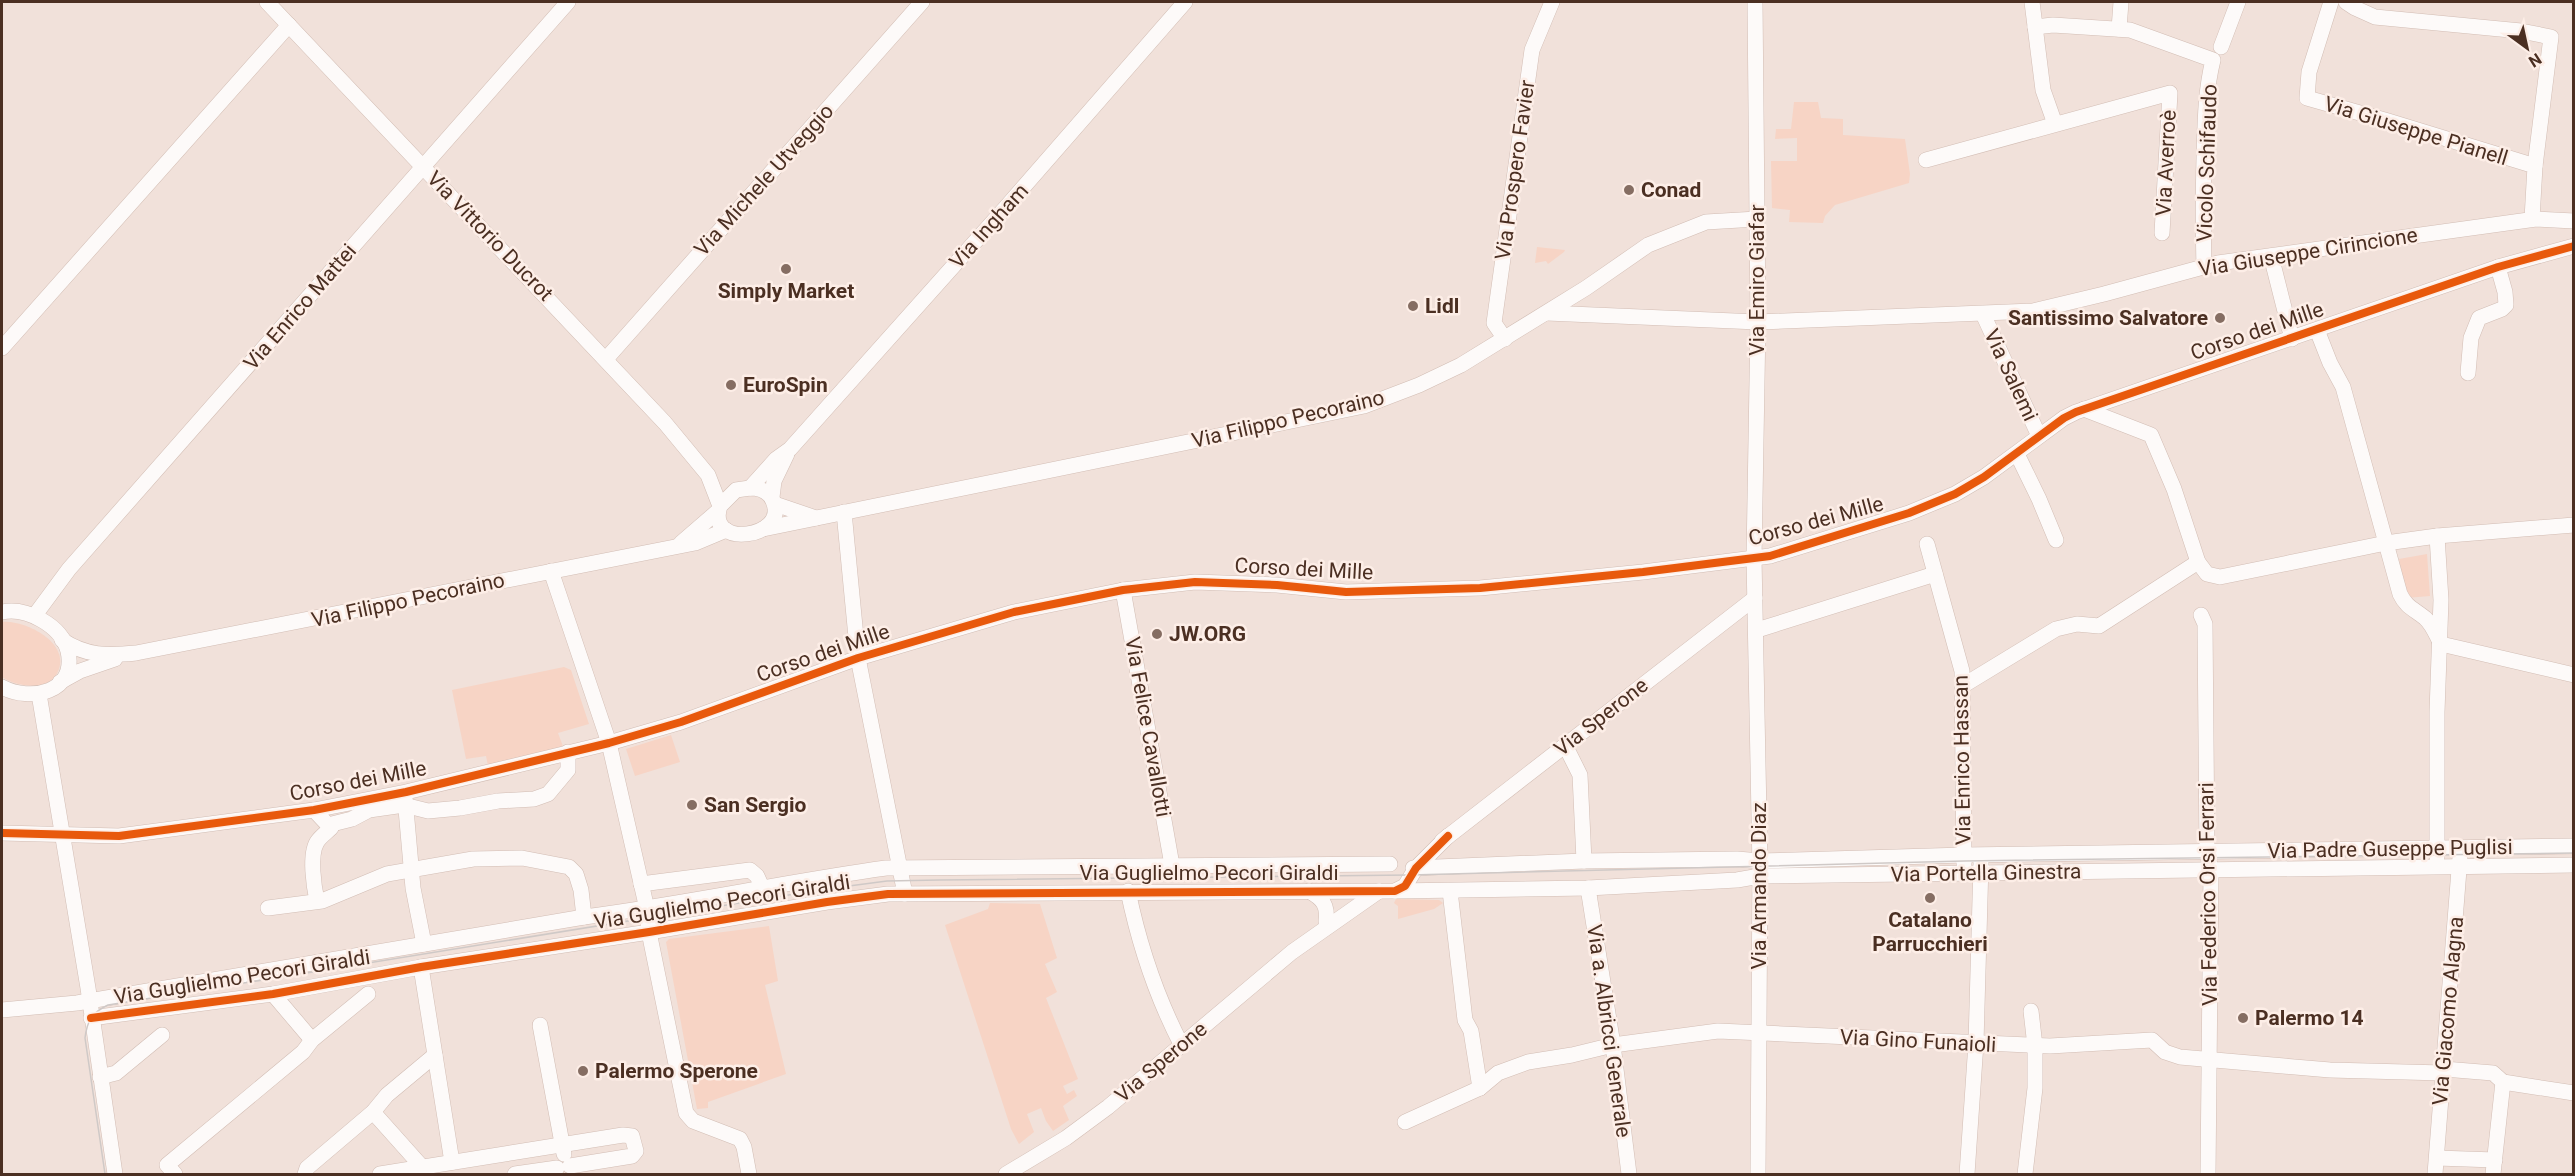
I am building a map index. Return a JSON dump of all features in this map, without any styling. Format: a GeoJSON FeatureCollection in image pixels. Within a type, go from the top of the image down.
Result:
{"type":"FeatureCollection","features":[{"type":"Feature","properties":{"kind":"street","name":"Via Vittorio Ducrot"},"geometry":{"type":"LineString","coordinates":[[267,2],[606,359],[708,475]]}},
{"type":"Feature","properties":{"kind":"street","name":"Via Enrico Mattei"},"geometry":{"type":"LineString","coordinates":[[35,615],[69,569],[568,2]]}},
{"type":"Feature","properties":{"kind":"street","name":"Via Michele Utveggio"},"geometry":{"type":"LineString","coordinates":[[606,359],[922,2]]}},
{"type":"Feature","properties":{"kind":"street","name":"Via Ingham"},"geometry":{"type":"LineString","coordinates":[[790,449],[1185,2]]}},
{"type":"Feature","properties":{"kind":"street","name":"Via Prospero Favier"},"geometry":{"type":"LineString","coordinates":[[1505,339],[1494,322],[1532,50],[1552,2]]}},
{"type":"Feature","properties":{"kind":"street"},"geometry":{"type":"LineString","coordinates":[[1746,2],[1750,38]]}},
{"type":"Feature","properties":{"kind":"street","name":"Via Emiro Giafar"},"geometry":{"type":"LineString","coordinates":[[1755,2],[1750,38],[1757,124],[1758,322],[1755,598]]}},
{"type":"Feature","properties":{"kind":"street"},"geometry":{"type":"LineString","coordinates":[[1757,124],[1762,73],[1763,2]]}},
{"type":"Feature","properties":{"kind":"street"},"geometry":{"type":"LineString","coordinates":[[1926,160],[2055,124],[2043,90],[2032,2]]}},
{"type":"Feature","properties":{"kind":"street"},"geometry":{"type":"LineString","coordinates":[[2119,29],[2121,2]]}},
{"type":"Feature","properties":{"kind":"street","name":"Vicolo Schifaudo"},"geometry":{"type":"LineString","coordinates":[[2204,266],[2202,218],[2208,82],[2238,2]]}},
{"type":"Feature","properties":{"kind":"street","name":"Via Giuseppe Pianell"},"geometry":{"type":"LineString","coordinates":[[2331,2],[2309,72],[2307,98],[2535,166],[2532,219]]}},
{"type":"Feature","properties":{"kind":"street"},"geometry":{"type":"LineString","coordinates":[[2346,2],[2375,17],[2521,31],[2552,37],[2535,166]]}},
{"type":"Feature","properties":{"kind":"street"},"geometry":{"type":"LineString","coordinates":[[2,348],[289,25]]}},
{"type":"Feature","properties":{"kind":"street"},"geometry":{"type":"LineString","coordinates":[[2035,27],[2054,25],[2130,30],[2217,54]]}},
{"type":"Feature","properties":{"kind":"street","name":"Via Averroè"},"geometry":{"type":"LineString","coordinates":[[2055,124],[2170,93],[2162,233]]}},
{"type":"Feature","properties":{"kind":"street","name":"Via Filippo Pecoraino"},"geometry":{"type":"LineString","coordinates":[[35,615],[62,640],[87,653],[108,656],[136,653],[695,543],[726,530],[741,535],[1364,406],[1419,385],[1461,365],[1586,288],[1648,245],[1706,222],[1757,219]]}},
{"type":"Feature","properties":{"kind":"street","name":"Via Giuseppe Cirincione"},"geometry":{"type":"LineString","coordinates":[[1547,313],[1758,322],[2033,311],[2204,266],[2532,219],[2574,220]]}},
{"type":"Feature","properties":{"kind":"street","name":"Corso dei Mille"},"geometry":{"type":"LineString","coordinates":[[2,833],[119,836],[405,799],[681,722],[858,658],[1014,612],[1124,590],[1196,582],[1276,585],[1346,592],[1469,588],[1599,577],[1770,556],[1909,513],[1955,494],[2017,454],[2064,418],[2084,410],[2498,267],[2574,246]]}},
{"type":"Feature","properties":{"kind":"street"},"geometry":{"type":"LineString","coordinates":[[2271,256],[2292,339]]}},
{"type":"Feature","properties":{"kind":"street"},"geometry":{"type":"LineString","coordinates":[[2468,373],[2472,338],[2479,318],[2502,309],[2506,305],[2498,267]]}},
{"type":"Feature","properties":{"kind":"street"},"geometry":{"type":"LineString","coordinates":[[1581,315],[1581,300],[1586,288]]}},
{"type":"Feature","properties":{"kind":"street","name":"Via Salemi"},"geometry":{"type":"LineString","coordinates":[[1983,314],[2039,436]]}},
{"type":"Feature","properties":{"kind":"street"},"geometry":{"type":"LineString","coordinates":[[2317,330],[2330,363],[2343,387],[2400,594],[2405,605],[2432,626],[2441,644]]}},
{"type":"Feature","properties":{"kind":"street"},"geometry":{"type":"LineString","coordinates":[[2084,410],[2151,435],[2174,489],[2198,562],[2207,574],[2220,577],[2386,543],[2437,536],[2574,525]]}},
{"type":"Feature","properties":{"kind":"street"},"geometry":{"type":"LineString","coordinates":[[763,529],[774,517],[774,481],[790,449]]}},
{"type":"Feature","properties":{"kind":"street","name":"Via Filippo Pecoraino"},"geometry":{"type":"LineString","coordinates":[[679,545],[719,508],[790,449]]}},
{"type":"Feature","properties":{"kind":"street"},"geometry":{"type":"LineString","coordinates":[[2017,454],[2056,540]]}},
{"type":"Feature","properties":{"kind":"street"},"geometry":{"type":"LineString","coordinates":[[708,475],[743,489],[762,489],[773,500],[816,518]]}},
{"type":"Feature","properties":{"kind":"street"},"geometry":{"type":"LineString","coordinates":[[708,475],[719,508],[719,519],[726,530]]}},
{"type":"Feature","properties":{"kind":"street"},"geometry":{"type":"LineString","coordinates":[[844,512],[858,658],[905,894]]}},
{"type":"Feature","properties":{"kind":"street"},"geometry":{"type":"LineString","coordinates":[[2437,536],[2441,600],[2437,712],[2437,867]]}},
{"type":"Feature","properties":{"kind":"street","name":"Via Enrico Hassan"},"geometry":{"type":"LineString","coordinates":[[1926,544],[1962,671],[1964,686],[1964,873]]}},
{"type":"Feature","properties":{"kind":"street"},"geometry":{"type":"LineString","coordinates":[[1964,686],[2056,628],[2077,624],[2099,626],[2198,562]]}},
{"type":"Feature","properties":{"kind":"street"},"geometry":{"type":"LineString","coordinates":[[551,571],[609,743],[641,884],[686,1113],[693,1122],[740,1140],[744,1147],[749,1174]]}},
{"type":"Feature","properties":{"kind":"street"},"geometry":{"type":"LineString","coordinates":[[1757,630],[1935,574]]}},
{"type":"Feature","properties":{"kind":"street","name":"Via Felice Cavallotti"},"geometry":{"type":"LineString","coordinates":[[1124,590],[1172,865]]}},
{"type":"Feature","properties":{"kind":"street","name":"Via Armando Diaz"},"geometry":{"type":"LineString","coordinates":[[1755,598],[1760,868],[1758,1174]]}},
{"type":"Feature","properties":{"kind":"street","name":"Via Sperone"},"geometry":{"type":"LineString","coordinates":[[1448,836],[1755,598]]}},
{"type":"Feature","properties":{"kind":"street"},"geometry":{"type":"LineString","coordinates":[[2414,611],[2441,600]]}},
{"type":"Feature","properties":{"kind":"street"},"geometry":{"type":"LineString","coordinates":[[2,612],[15,611],[35,615]]}},
{"type":"Feature","properties":{"kind":"street","name":"Via Federico Orsi Ferrari"},"geometry":{"type":"LineString","coordinates":[[2201,615],[2205,624],[2207,852],[2211,870],[2208,1174]]}},
{"type":"Feature","properties":{"kind":"street"},"geometry":{"type":"LineString","coordinates":[[60,682],[67,672],[68,664],[68,652],[62,640]]}},
{"type":"Feature","properties":{"kind":"street"},"geometry":{"type":"LineString","coordinates":[[2441,644],[2574,675]]}},
{"type":"Feature","properties":{"kind":"street","name":"Via Filippo Pecoraino"},"geometry":{"type":"LineString","coordinates":[[39,694],[49,692],[60,682],[80,671],[136,653]]}},
{"type":"Feature","properties":{"kind":"street"},"geometry":{"type":"LineString","coordinates":[[3,689],[24,695],[39,694],[64,834],[115,1174]]}},
{"type":"Feature","properties":{"kind":"street"},"geometry":{"type":"LineString","coordinates":[[1566,745],[1580,775],[1584,861]]}},
{"type":"Feature","properties":{"kind":"street"},"geometry":{"type":"LineString","coordinates":[[328,825],[352,819],[369,810],[405,799],[428,811],[498,801],[534,799],[548,794],[568,770],[568,752]]}},
{"type":"Feature","properties":{"kind":"street"},"geometry":{"type":"LineString","coordinates":[[405,799],[411,870],[424,944]]}},
{"type":"Feature","properties":{"kind":"street"},"geometry":{"type":"LineString","coordinates":[[314,810],[331,828],[317,842],[314,852],[313,883],[317,901]]}},
{"type":"Feature","properties":{"kind":"street"},"geometry":{"type":"LineString","coordinates":[[1380,889],[1377,873],[1404,868],[1435,850],[1448,836]]}},
{"type":"Feature","properties":{"kind":"street"},"geometry":{"type":"LineString","coordinates":[[1404,868],[1448,836]]}},
{"type":"Feature","properties":{"kind":"street","name":"Via Padre Guseppe Puglisi"},"geometry":{"type":"LineString","coordinates":[[2207,852],[2574,846]]}},
{"type":"Feature","properties":{"kind":"street","name":"Via Giacomo Alagna"},"geometry":{"type":"LineString","coordinates":[[2435,1174],[2460,848]]}},
{"type":"Feature","properties":{"kind":"street"},"geometry":{"type":"LineString","coordinates":[[1435,850],[1435,860],[1441,868]]}},
{"type":"Feature","properties":{"kind":"street","name":"Via Portella Ginestra"},"geometry":{"type":"LineString","coordinates":[[1760,868],[1964,855],[2207,852]]}},
{"type":"Feature","properties":{"kind":"street"},"geometry":{"type":"LineString","coordinates":[[1967,1174],[1976,1043],[1981,855]]}},
{"type":"Feature","properties":{"kind":"street"},"geometry":{"type":"LineString","coordinates":[[268,908],[317,901],[387,874],[473,859],[522,858],[569,867],[576,874],[584,916]]}},
{"type":"Feature","properties":{"kind":"street","name":"Via Guglielmo Pecori Giraldi"},"geometry":{"type":"LineString","coordinates":[[2,1010],[89,999],[584,916],[646,909],[762,887],[901,868],[1172,865],[1441,868],[1584,861],[1737,859],[1760,868]]}},
{"type":"Feature","properties":{"kind":"street","name":"Via Padre Guseppe Puglisi"},"geometry":{"type":"LineString","coordinates":[[2211,870],[2574,865]]}},
{"type":"Feature","properties":{"kind":"street"},"geometry":{"type":"LineString","coordinates":[[1309,940],[1326,922],[1380,889],[1405,886],[1404,868]]}},
{"type":"Feature","properties":{"kind":"street","name":"Via Guglielmo Pecori Giraldi"},"geometry":{"type":"LineString","coordinates":[[91,1018],[273,994],[421,967],[827,902],[905,894],[1588,888],[1737,880],[1760,868]]}},
{"type":"Feature","properties":{"kind":"street","name":"Via Portella Ginestra"},"geometry":{"type":"LineString","coordinates":[[1760,868],[1964,873],[2211,870]]}},
{"type":"Feature","properties":{"kind":"street"},"geometry":{"type":"LineString","coordinates":[[641,884],[750,870],[758,876],[762,887]]}},
{"type":"Feature","properties":{"kind":"street","name":"Via a. Albricci Generale"},"geometry":{"type":"LineString","coordinates":[[1588,888],[1613,1045],[1629,1174]]}},
{"type":"Feature","properties":{"kind":"street"},"geometry":{"type":"LineString","coordinates":[[1309,940],[1380,889]]}},
{"type":"Feature","properties":{"kind":"street"},"geometry":{"type":"LineString","coordinates":[[1128,891],[1134,918],[1164,1013],[1182,1046]]}},
{"type":"Feature","properties":{"kind":"street"},"geometry":{"type":"LineString","coordinates":[[1309,891],[1324,902],[1327,909],[1326,922]]}},
{"type":"Feature","properties":{"kind":"street"},"geometry":{"type":"LineString","coordinates":[[1450,891],[1465,1020],[1471,1031],[1480,1088]]}},
{"type":"Feature","properties":{"kind":"street","name":"Via Sperone"},"geometry":{"type":"LineString","coordinates":[[1006,1174],[1066,1138],[1108,1107],[1182,1046],[1241,993],[1309,940]]}},
{"type":"Feature","properties":{"kind":"street"},"geometry":{"type":"LineString","coordinates":[[421,967],[452,1162]]}},
{"type":"Feature","properties":{"kind":"street"},"geometry":{"type":"LineString","coordinates":[[273,994],[312,1040]]}},
{"type":"Feature","properties":{"kind":"street"},"geometry":{"type":"LineString","coordinates":[[175,1174],[167,1165],[303,1052],[312,1040],[368,994]]}},
{"type":"Feature","properties":{"kind":"street"},"geometry":{"type":"LineString","coordinates":[[2025,1174],[2035,1088],[2035,1046],[2031,1011]]}},
{"type":"Feature","properties":{"kind":"street"},"geometry":{"type":"LineString","coordinates":[[540,1025],[561,1144],[568,1170]]}},
{"type":"Feature","properties":{"kind":"street","name":"Via Gino Funaioli"},"geometry":{"type":"LineString","coordinates":[[1405,1122],[1480,1088],[1498,1073],[1528,1062],[1613,1045],[1718,1031],[2035,1046],[2152,1040],[2165,1052],[2180,1057],[2330,1070],[2493,1073],[2503,1082],[2574,1093]]}},
{"type":"Feature","properties":{"kind":"street"},"geometry":{"type":"LineString","coordinates":[[100,1077],[116,1073],[162,1035]]}},
{"type":"Feature","properties":{"kind":"street"},"geometry":{"type":"LineString","coordinates":[[305,1174],[307,1168],[435,1055]]}},
{"type":"Feature","properties":{"kind":"street"},"geometry":{"type":"LineString","coordinates":[[2437,1158],[2494,1167],[2503,1082]]}},
{"type":"Feature","properties":{"kind":"street"},"geometry":{"type":"LineString","coordinates":[[373,1112],[423,1168]]}},
{"type":"Feature","properties":{"kind":"street"},"geometry":{"type":"LineString","coordinates":[[380,1174],[561,1144],[623,1135],[632,1136],[636,1151],[632,1156],[568,1170],[521,1174],[523,1151]]}},
{"type":"Feature","properties":{"kind":"shaded area"},"geometry":{"type":"Polygon","coordinates":[[[1794,102],[1818,102],[1821,118],[1843,119],[1843,135],[1905,139],[1910,174],[1909,183],[1835,205],[1825,216],[1823,223],[1789,222],[1790,210],[1772,208],[1771,161],[1797,161],[1797,138],[1775,139],[1776,129],[1791,129],[1794,102]]]}},
{"type":"Feature","properties":{"kind":"shaded area"},"geometry":{"type":"Polygon","coordinates":[[[1537,247],[1565,250],[1548,264],[1546,261],[1535,263],[1537,247]]]}},
{"type":"Feature","properties":{"kind":"shaded area"},"geometry":{"type":"Polygon","coordinates":[[[2427,554],[2430,596],[2406,598],[2399,559],[2427,554]]]}},
{"type":"Feature","properties":{"kind":"shaded area"},"geometry":{"type":"Polygon","coordinates":[[[2,622],[11,622],[32,629],[51,641],[60,659],[55,677],[49,682],[33,686],[8,681],[2,677],[2,622]]]}},
{"type":"Feature","properties":{"kind":"shaded area"},"geometry":{"type":"Polygon","coordinates":[[[564,667],[571,670],[589,724],[558,733],[564,749],[488,766],[486,756],[466,759],[452,690],[564,667]]]}},
{"type":"Feature","properties":{"kind":"shaded area"},"geometry":{"type":"Polygon","coordinates":[[[671,735],[680,762],[635,776],[626,749],[671,735]]]}},
{"type":"Feature","properties":{"kind":"shaded area"},"geometry":{"type":"Polygon","coordinates":[[[1396,899],[1439,900],[1443,903],[1434,909],[1398,919],[1398,906],[1394,903],[1396,899]]]}},
{"type":"Feature","properties":{"kind":"shaded area"},"geometry":{"type":"Polygon","coordinates":[[[990,903],[1040,904],[1057,958],[1045,964],[1057,992],[1046,998],[1078,1079],[1063,1086],[1067,1094],[1074,1090],[1077,1096],[1063,1106],[1069,1120],[1053,1131],[1041,1108],[1027,1114],[1034,1132],[1019,1144],[1011,1129],[945,925],[988,909],[990,903]]]}},
{"type":"Feature","properties":{"kind":"shaded area"},"geometry":{"type":"Polygon","coordinates":[[[769,926],[778,981],[765,985],[786,1074],[708,1102],[708,1108],[697,1109],[666,942],[669,939],[769,926]]]}},
{"type":"Feature","properties":{"kind":"tram line"},"geometry":{"type":"LineString","coordinates":[[105,1174],[85,1038],[87,1026],[92,1017],[108,1005],[887,881],[1410,875],[1964,861],[2574,853]]}},
{"type":"Feature","properties":{"kind":"cycle path"},"geometry":{"type":"LineString","coordinates":[[2,833],[119,836],[314,810],[406,792],[609,743],[681,722],[858,658],[1014,612],[1123,590],[1195,582],[1277,585],[1346,592],[1480,588],[1643,572],[1770,556],[1909,513],[1955,494],[1984,477],[2064,418],[2076,412],[2498,267],[2574,246]]}},
{"type":"Feature","properties":{"kind":"cycle path"},"geometry":{"type":"LineString","coordinates":[[91,1018],[273,994],[421,967],[888,894],[1395,891],[1405,886],[1416,868],[1448,836]]}},
{"type":"Feature","properties":{"kind":"place","name":"Conad"},"geometry":{"type":"Point","coordinates":[1629,190]}},
{"type":"Feature","properties":{"kind":"place","name":"Simply Market"},"geometry":{"type":"Point","coordinates":[786,269]}},
{"type":"Feature","properties":{"kind":"place","name":"Lidl"},"geometry":{"type":"Point","coordinates":[1413,306]}},
{"type":"Feature","properties":{"kind":"place","name":"Santissimo Salvatore"},"geometry":{"type":"Point","coordinates":[2220,318]}},
{"type":"Feature","properties":{"kind":"place","name":"EuroSpin"},"geometry":{"type":"Point","coordinates":[731,385]}},
{"type":"Feature","properties":{"kind":"place","name":"JW.ORG"},"geometry":{"type":"Point","coordinates":[1157,634]}},
{"type":"Feature","properties":{"kind":"place","name":"San Sergio"},"geometry":{"type":"Point","coordinates":[692,805]}},
{"type":"Feature","properties":{"kind":"place","name":"Catalano Parrucchieri"},"geometry":{"type":"Point","coordinates":[1930,898]}},
{"type":"Feature","properties":{"kind":"place","name":"Palermo 14"},"geometry":{"type":"Point","coordinates":[2243,1018]}},
{"type":"Feature","properties":{"kind":"place","name":"Palermo Sperone"},"geometry":{"type":"Point","coordinates":[583,1071]}}]}
